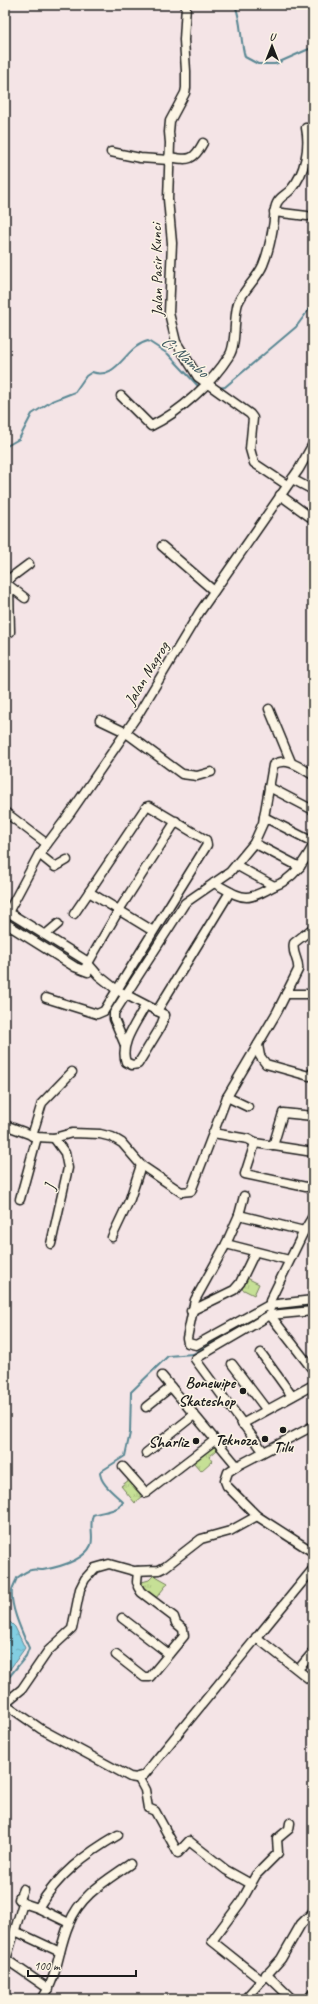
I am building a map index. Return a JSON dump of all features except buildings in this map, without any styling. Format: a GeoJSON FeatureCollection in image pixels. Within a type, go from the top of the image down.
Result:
{"type":"FeatureCollection","features":[{"type":"Feature","properties":{"kind":"street","name":"Jalan Pasir Kunci"},"geometry":{"type":"LineString","coordinates":[[186,5],[184,40],[186,88],[185,93],[170,121],[168,199],[172,243],[169,312],[176,342],[198,377],[208,388],[248,411],[253,418],[250,449],[254,464],[289,482]]}},
{"type":"Feature","properties":{"kind":"street"},"geometry":{"type":"LineString","coordinates":[[121,396],[151,426],[164,420],[208,388],[232,352],[239,302],[262,267],[273,225],[276,203],[281,197],[292,189],[299,177],[308,146],[306,128]]}},
{"type":"Feature","properties":{"kind":"street"},"geometry":{"type":"LineString","coordinates":[[112,152],[140,158],[169,158],[188,160],[193,158],[203,143]]}},
{"type":"Feature","properties":{"kind":"street"},"geometry":{"type":"LineString","coordinates":[[274,212],[308,216]]}},
{"type":"Feature","properties":{"kind":"street","name":"Jalan Nagrog"},"geometry":{"type":"LineString","coordinates":[[7,915],[39,854],[71,812],[139,713],[188,631],[310,453],[313,444]]}},
{"type":"Feature","properties":{"kind":"street"},"geometry":{"type":"LineString","coordinates":[[289,482],[313,490]]}},
{"type":"Feature","properties":{"kind":"street"},"geometry":{"type":"LineString","coordinates":[[280,495],[313,519]]}},
{"type":"Feature","properties":{"kind":"street"},"geometry":{"type":"LineString","coordinates":[[162,546],[214,591]]}},
{"type":"Feature","properties":{"kind":"street"},"geometry":{"type":"LineString","coordinates":[[6,584],[28,564]]}},
{"type":"Feature","properties":{"kind":"street"},"geometry":{"type":"LineString","coordinates":[[6,584],[25,598]]}},
{"type":"Feature","properties":{"kind":"street"},"geometry":{"type":"LineString","coordinates":[[6,584],[10,632]]}},
{"type":"Feature","properties":{"kind":"street"},"geometry":{"type":"LineString","coordinates":[[269,709],[291,762]]}},
{"type":"Feature","properties":{"kind":"street"},"geometry":{"type":"LineString","coordinates":[[100,720],[125,732],[182,774],[197,776],[211,772]]}},
{"type":"Feature","properties":{"kind":"street"},"geometry":{"type":"LineString","coordinates":[[125,1045],[114,1018],[114,1013],[185,903],[214,883],[236,865],[254,843],[264,816],[273,765],[277,763],[291,762],[313,775]]}},
{"type":"Feature","properties":{"kind":"street"},"geometry":{"type":"LineString","coordinates":[[268,787],[313,810]]}},
{"type":"Feature","properties":{"kind":"street"},"geometry":{"type":"LineString","coordinates":[[46,998],[100,1014],[117,990],[207,845],[206,840],[152,806],[146,807],[74,914]]}},
{"type":"Feature","properties":{"kind":"street"},"geometry":{"type":"LineString","coordinates":[[5,812],[47,844]]}},
{"type":"Feature","properties":{"kind":"street"},"geometry":{"type":"LineString","coordinates":[[264,816],[313,842]]}},
{"type":"Feature","properties":{"kind":"street"},"geometry":{"type":"LineString","coordinates":[[87,967],[119,910],[176,821]]}},
{"type":"Feature","properties":{"kind":"street"},"geometry":{"type":"LineString","coordinates":[[254,843],[300,867]]}},
{"type":"Feature","properties":{"kind":"street"},"geometry":{"type":"LineString","coordinates":[[214,883],[240,897],[250,898],[291,876],[300,867],[313,846]]}},
{"type":"Feature","properties":{"kind":"street"},"geometry":{"type":"LineString","coordinates":[[39,854],[55,867],[67,860]]}},
{"type":"Feature","properties":{"kind":"street"},"geometry":{"type":"LineString","coordinates":[[236,865],[274,886]]}},
{"type":"Feature","properties":{"kind":"street"},"geometry":{"type":"LineString","coordinates":[[89,892],[153,931]]}},
{"type":"Feature","properties":{"kind":"street"},"geometry":{"type":"LineString","coordinates":[[157,1012],[230,892]]}},
{"type":"Feature","properties":{"kind":"street"},"geometry":{"type":"LineString","coordinates":[[7,915],[45,935],[117,990],[164,1015],[164,1019],[138,1064],[132,1065],[126,1062],[124,1057],[125,1045],[145,1006]]}},
{"type":"Feature","properties":{"kind":"street"},"geometry":{"type":"LineString","coordinates":[[5,923],[87,967]]}},
{"type":"Feature","properties":{"kind":"street"},"geometry":{"type":"LineString","coordinates":[[45,935],[58,924]]}},
{"type":"Feature","properties":{"kind":"street"},"geometry":{"type":"LineString","coordinates":[[5,1125],[35,1136],[54,1138],[68,1133],[103,1134],[122,1143],[140,1165],[180,1192],[189,1192],[194,1186],[227,1097],[258,1045],[286,994],[298,968],[292,949],[294,943],[313,928]]}},
{"type":"Feature","properties":{"kind":"street"},"geometry":{"type":"LineString","coordinates":[[286,994],[313,994]]}},
{"type":"Feature","properties":{"kind":"street"},"geometry":{"type":"LineString","coordinates":[[258,1045],[260,1056],[266,1064],[309,1076],[313,1072]]}},
{"type":"Feature","properties":{"kind":"street"},"geometry":{"type":"LineString","coordinates":[[20,1199],[42,1103],[72,1072]]}},
{"type":"Feature","properties":{"kind":"street"},"geometry":{"type":"LineString","coordinates":[[227,1097],[248,1107]]}},
{"type":"Feature","properties":{"kind":"street"},"geometry":{"type":"LineString","coordinates":[[273,1146],[284,1113],[313,1116]]}},
{"type":"Feature","properties":{"kind":"street"},"geometry":{"type":"LineString","coordinates":[[213,1133],[248,1139],[255,1143],[313,1152]]}},
{"type":"Feature","properties":{"kind":"street","name":"J"},"geometry":{"type":"LineString","coordinates":[[51,1244],[68,1168],[65,1153],[54,1138]]}},
{"type":"Feature","properties":{"kind":"street"},"geometry":{"type":"LineString","coordinates":[[255,1143],[245,1174],[306,1187]]}},
{"type":"Feature","properties":{"kind":"street"},"geometry":{"type":"LineString","coordinates":[[112,1237],[130,1199],[140,1165]]}},
{"type":"Feature","properties":{"kind":"street"},"geometry":{"type":"LineString","coordinates":[[244,1196],[239,1215],[226,1244],[198,1292],[191,1311],[187,1338],[188,1343],[196,1345],[269,1304],[313,1300]]}},
{"type":"Feature","properties":{"kind":"street"},"geometry":{"type":"LineString","coordinates":[[239,1215],[304,1231]]}},
{"type":"Feature","properties":{"kind":"street"},"geometry":{"type":"LineString","coordinates":[[312,1217],[289,1260],[269,1304],[270,1315],[313,1370]]}},
{"type":"Feature","properties":{"kind":"street"},"geometry":{"type":"LineString","coordinates":[[226,1244],[289,1260]]}},
{"type":"Feature","properties":{"kind":"street"},"geometry":{"type":"LineString","coordinates":[[191,1311],[234,1290],[240,1283],[255,1252]]}},
{"type":"Feature","properties":{"kind":"street"},"geometry":{"type":"LineString","coordinates":[[264,1451],[195,1361],[201,1355],[270,1315],[313,1311]]}},
{"type":"Feature","properties":{"kind":"street"},"geometry":{"type":"LineString","coordinates":[[261,1353],[292,1396]]}},
{"type":"Feature","properties":{"kind":"street"},"geometry":{"type":"LineString","coordinates":[[232,1364],[266,1409]]}},
{"type":"Feature","properties":{"kind":"street"},"geometry":{"type":"LineString","coordinates":[[162,1376],[237,1466]]}},
{"type":"Feature","properties":{"kind":"street"},"geometry":{"type":"LineString","coordinates":[[242,1424],[266,1409],[313,1385]]}},
{"type":"Feature","properties":{"kind":"street"},"geometry":{"type":"LineString","coordinates":[[146,1407],[171,1387]]}},
{"type":"Feature","properties":{"kind":"street"},"geometry":{"type":"LineString","coordinates":[[146,1453],[194,1415]]}},
{"type":"Feature","properties":{"kind":"street"},"geometry":{"type":"LineString","coordinates":[[313,1426],[237,1466],[226,1475],[226,1484],[257,1516],[313,1552]]}},
{"type":"Feature","properties":{"kind":"street"},"geometry":{"type":"LineString","coordinates":[[123,1467],[146,1494],[215,1440]]}},
{"type":"Feature","properties":{"kind":"street"},"geometry":{"type":"LineString","coordinates":[[257,1516],[230,1531],[202,1539],[159,1570],[127,1571],[109,1564],[95,1568],[85,1579],[80,1589],[72,1629],[48,1651],[22,1690],[5,1703],[60,1740],[130,1777],[144,1775],[256,1636],[313,1569]]}},
{"type":"Feature","properties":{"kind":"street"},"geometry":{"type":"LineString","coordinates":[[116,1655],[144,1677],[150,1677],[184,1636],[183,1628],[176,1622],[174,1617],[138,1587],[138,1571]]}},
{"type":"Feature","properties":{"kind":"street"},"geometry":{"type":"LineString","coordinates":[[122,1618],[169,1654]]}},
{"type":"Feature","properties":{"kind":"street"},"geometry":{"type":"LineString","coordinates":[[256,1636],[313,1682]]}},
{"type":"Feature","properties":{"kind":"street"},"geometry":{"type":"LineString","coordinates":[[302,1666],[313,1652]]}},
{"type":"Feature","properties":{"kind":"street"},"geometry":{"type":"LineString","coordinates":[[138,1777],[145,1790],[148,1808],[155,1811],[178,1853],[189,1841],[216,1863],[251,1884]]}},
{"type":"Feature","properties":{"kind":"street"},"geometry":{"type":"LineString","coordinates":[[290,1823],[289,1829],[276,1840],[278,1853],[263,1866],[241,1902],[212,1941],[292,1999]]}},
{"type":"Feature","properties":{"kind":"street"},"geometry":{"type":"LineString","coordinates":[[38,1908],[44,1898],[72,1865],[118,1835]]}},
{"type":"Feature","properties":{"kind":"street"},"geometry":{"type":"LineString","coordinates":[[42,1999],[49,1989],[69,1923],[87,1896],[98,1886],[130,1864]]}},
{"type":"Feature","properties":{"kind":"street"},"geometry":{"type":"LineString","coordinates":[[23,1889],[19,1899],[23,1903],[38,1908],[69,1923]]}},
{"type":"Feature","properties":{"kind":"street"},"geometry":{"type":"LineString","coordinates":[[23,1903],[6,1961],[49,1989]]}},
{"type":"Feature","properties":{"kind":"street"},"geometry":{"type":"LineString","coordinates":[[245,1999],[263,1977],[281,1959],[302,1924],[313,1912]]}},
{"type":"Feature","properties":{"kind":"street"},"geometry":{"type":"LineString","coordinates":[[16,1931],[60,1952]]}},
{"type":"Feature","properties":{"kind":"street"},"geometry":{"type":"LineString","coordinates":[[308,1999],[313,1993]]}},
{"type":"Feature","properties":{"kind":"green space"},"geometry":{"type":"Polygon","coordinates":[[[247,1278],[259,1284],[254,1295],[242,1289],[247,1278]]]}},
{"type":"Feature","properties":{"kind":"green space"},"geometry":{"type":"Polygon","coordinates":[[[213,1445],[217,1450],[209,1457],[212,1461],[201,1471],[193,1462],[213,1445]]]}},
{"type":"Feature","properties":{"kind":"green space"},"geometry":{"type":"Polygon","coordinates":[[[129,1480],[143,1496],[135,1503],[121,1486],[129,1480]]]}},
{"type":"Feature","properties":{"kind":"green space"},"geometry":{"type":"Polygon","coordinates":[[[154,1575],[168,1583],[156,1598],[145,1590],[142,1582],[149,1580],[154,1575]]]}},
{"type":"Feature","properties":{"kind":"water"},"geometry":{"type":"Polygon","coordinates":[[[9,1621],[15,1627],[25,1648],[5,1676],[5,1622],[9,1621]]]}},
{"type":"Feature","properties":{"kind":"waterway","name":"Ci Nambo"},"geometry":{"type":"LineString","coordinates":[[235,5],[239,18],[245,57],[258,64],[275,64],[309,49],[313,51]]}},
{"type":"Feature","properties":{"kind":"waterway","name":"Ci Nambo"},"geometry":{"type":"LineString","coordinates":[[217,388],[225,387],[296,327],[313,304]]}},
{"type":"Feature","properties":{"kind":"waterway","name":"Ci Nambo"},"geometry":{"type":"LineString","coordinates":[[5,447],[19,439],[32,414],[52,401],[75,392],[86,376],[92,372],[108,372],[133,349],[148,341],[168,354],[199,387]]}},
{"type":"Feature","properties":{"kind":"waterway"},"geometry":{"type":"LineString","coordinates":[[5,1682],[26,1656],[29,1648],[17,1619],[13,1604],[12,1590],[17,1578],[29,1571],[56,1567],[77,1559],[83,1555],[88,1551],[91,1545],[91,1523],[93,1515],[117,1508],[123,1502],[105,1485],[102,1481],[100,1472],[125,1456],[130,1433],[131,1392],[168,1356],[193,1354],[266,1312],[274,1309],[313,1305]]}},
{"type":"Feature","properties":{"kind":"place","name":"Bonewipe Skateshop"},"geometry":{"type":"Point","coordinates":[243,1391]}},
{"type":"Feature","properties":{"kind":"place","name":"Tilu"},"geometry":{"type":"Point","coordinates":[283,1430]}},
{"type":"Feature","properties":{"kind":"place","name":"Teknoza"},"geometry":{"type":"Point","coordinates":[265,1439]}},
{"type":"Feature","properties":{"kind":"place","name":"Sharliz"},"geometry":{"type":"Point","coordinates":[196,1441]}}]}
